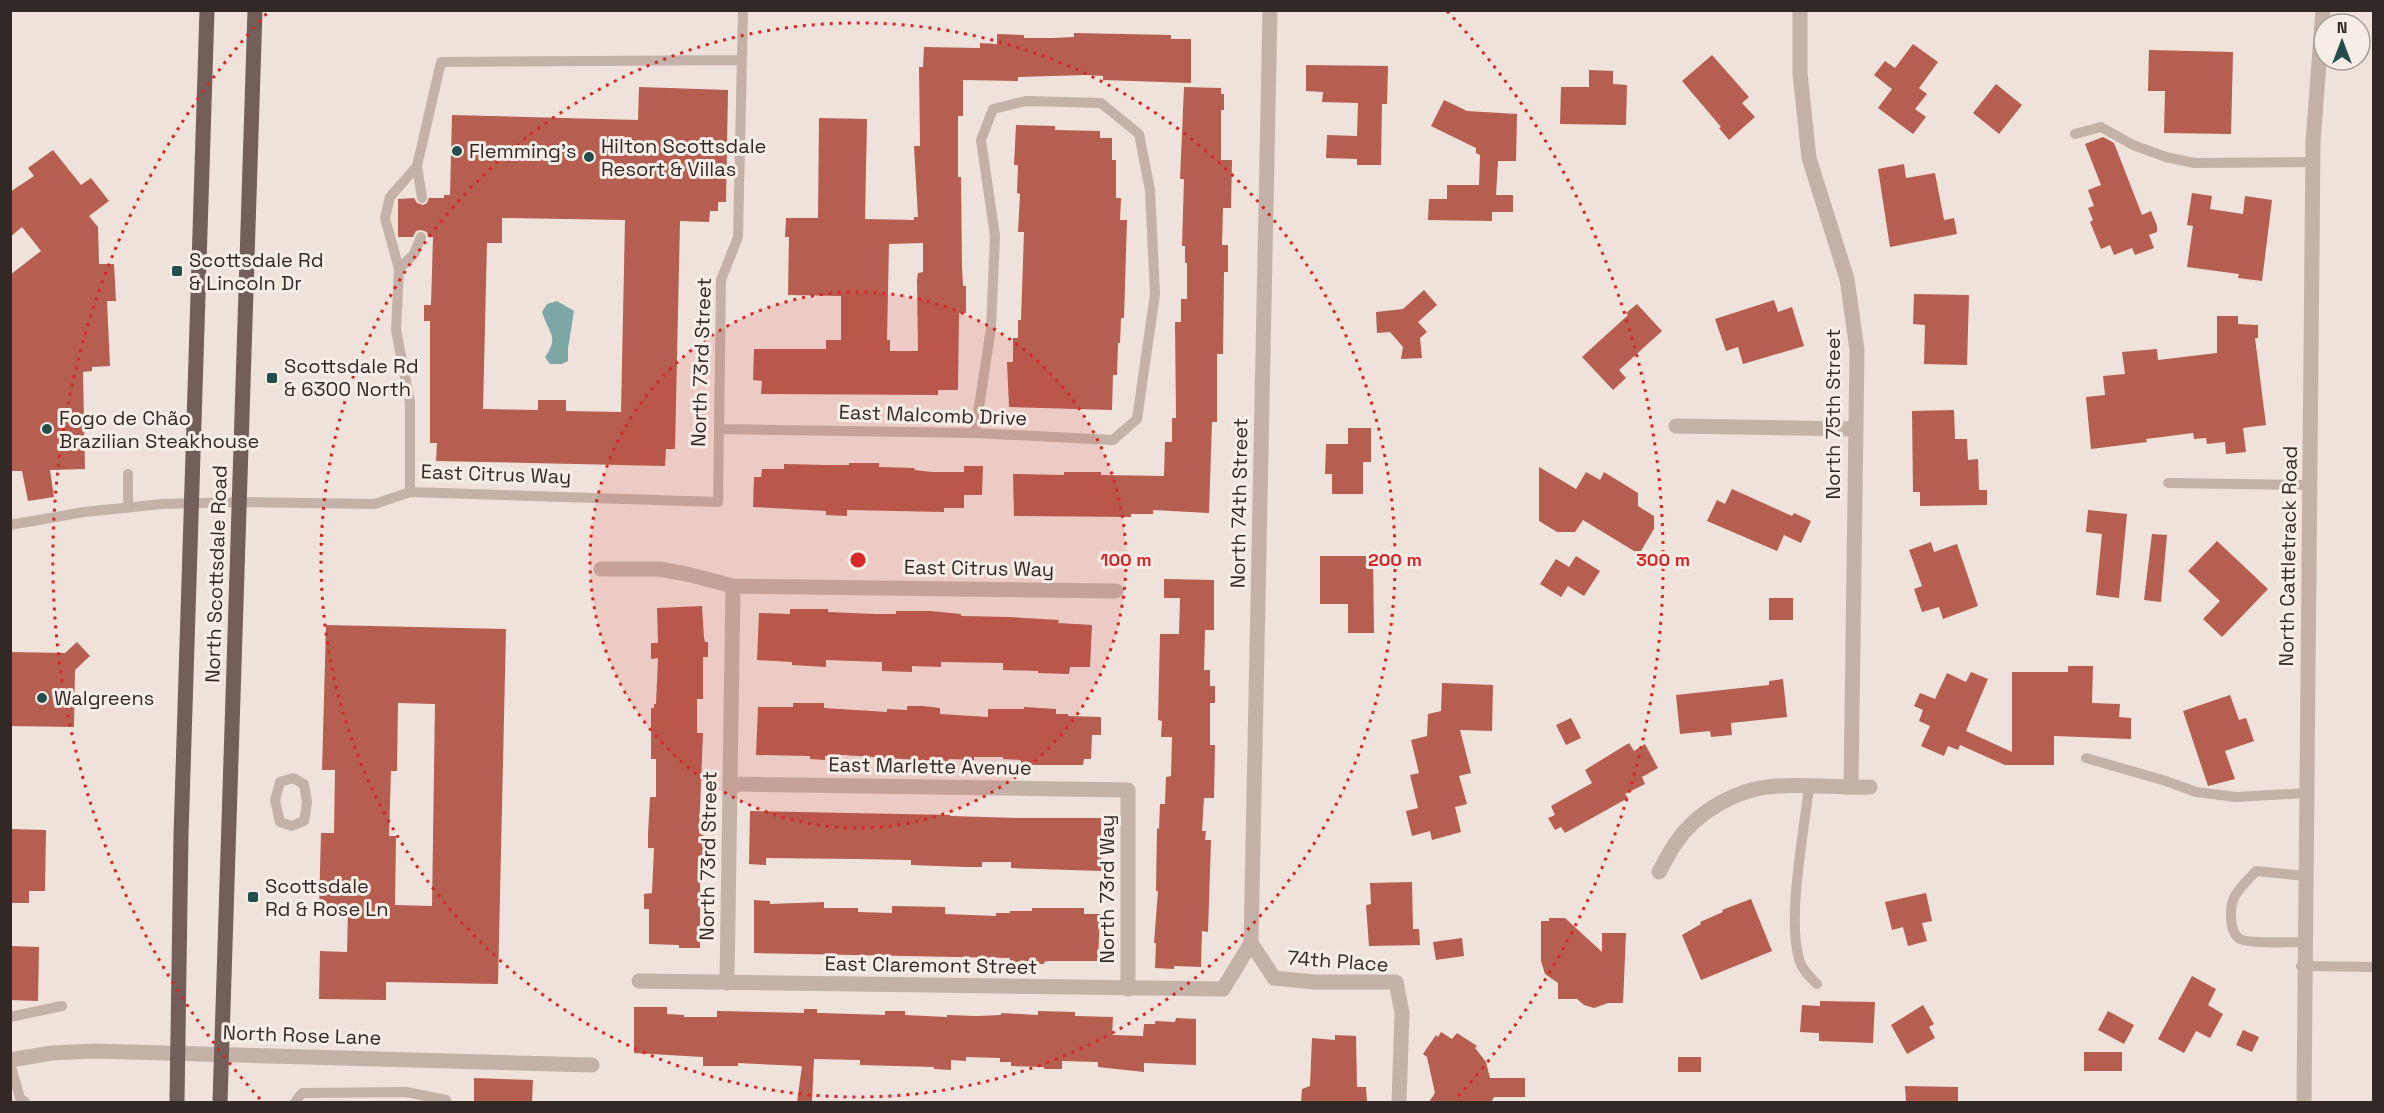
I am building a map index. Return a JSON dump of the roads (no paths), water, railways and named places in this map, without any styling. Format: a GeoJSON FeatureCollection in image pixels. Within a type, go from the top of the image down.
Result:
{"type":"FeatureCollection","features":[{"type":"Feature","properties":{"kind":"main road","name":"North Scottsdale Road"},"geometry":{"type":"LineString","coordinates":[[177,1102],[190,503],[207,10]]}},
{"type":"Feature","properties":{"kind":"main road","name":"North Scottsdale Road"},"geometry":{"type":"LineString","coordinates":[[220,1102],[255,10]]}},
{"type":"Feature","properties":{"kind":"street","name":"North 74th Street"},"geometry":{"type":"LineString","coordinates":[[1251,943],[1270,10]]}},
{"type":"Feature","properties":{"kind":"street","name":"North 75th Street"},"geometry":{"type":"LineString","coordinates":[[1800,10],[1800,73],[1809,158],[1847,279],[1857,350],[1851,788]]}},
{"type":"Feature","properties":{"kind":"street","name":"North Cattletrack Road"},"geometry":{"type":"LineString","coordinates":[[2304,1102],[2303,966],[2306,942],[2313,162],[2323,10]]}},
{"type":"Feature","properties":{"kind":"street"},"geometry":{"type":"LineString","coordinates":[[1676,426],[1856,429]]}},
{"type":"Feature","properties":{"kind":"street","name":"East Citrus Way"},"geometry":{"type":"LineString","coordinates":[[602,569],[658,569],[733,586],[1116,591]]}},
{"type":"Feature","properties":{"kind":"street","name":"North 73rd Street"},"geometry":{"type":"LineString","coordinates":[[727,983],[733,586]]}},
{"type":"Feature","properties":{"kind":"street","name":"East Marlette Avenue"},"geometry":{"type":"LineString","coordinates":[[731,784],[1128,790]]}},
{"type":"Feature","properties":{"kind":"street"},"geometry":{"type":"LineString","coordinates":[[1659,872],[1675,843],[1700,815],[1720,803],[1751,791],[1776,786],[1870,787]]}},
{"type":"Feature","properties":{"kind":"street","name":"North 73rd Way"},"geometry":{"type":"LineString","coordinates":[[1128,790],[1128,989]]}},
{"type":"Feature","properties":{"kind":"street","name":"East Claremont Street"},"geometry":{"type":"LineString","coordinates":[[639,981],[1223,989],[1251,943]]}},
{"type":"Feature","properties":{"kind":"street","name":"74th Place"},"geometry":{"type":"LineString","coordinates":[[1251,943],[1274,978],[1314,982],[1395,982],[1402,1012],[1399,1102]]}},
{"type":"Feature","properties":{"kind":"street","name":"North Rose Lane"},"geometry":{"type":"LineString","coordinates":[[10,1062],[52,1053],[93,1051],[592,1065]]}},
{"type":"Feature","properties":{"kind":"lane","name":"North 73rd Street"},"geometry":{"type":"LineString","coordinates":[[718,502],[721,280],[738,237],[743,10]]}},
{"type":"Feature","properties":{"kind":"lane"},"geometry":{"type":"LineString","coordinates":[[422,198],[417,166],[441,62],[742,60]]}},
{"type":"Feature","properties":{"kind":"lane","name":"East Malcomb Drive"},"geometry":{"type":"LineString","coordinates":[[720,429],[975,433],[1113,440],[1137,419],[1155,294],[1150,190],[1139,134],[1101,104],[1026,101],[993,109],[981,140],[995,236],[990,328],[975,433]]}},
{"type":"Feature","properties":{"kind":"lane"},"geometry":{"type":"LineString","coordinates":[[2075,134],[2101,127],[2133,145],[2166,157],[2194,163],[2313,162]]}},
{"type":"Feature","properties":{"kind":"lane"},"geometry":{"type":"LineString","coordinates":[[410,492],[410,402],[396,330],[399,269],[385,218],[390,197],[417,166]]}},
{"type":"Feature","properties":{"kind":"lane"},"geometry":{"type":"LineString","coordinates":[[399,269],[414,254],[421,237]]}},
{"type":"Feature","properties":{"kind":"lane"},"geometry":{"type":"LineString","coordinates":[[128,474],[128,508]]}},
{"type":"Feature","properties":{"kind":"lane"},"geometry":{"type":"LineString","coordinates":[[2168,483],[2310,485]]}},
{"type":"Feature","properties":{"kind":"lane","name":"East Citrus Way"},"geometry":{"type":"LineString","coordinates":[[10,525],[84,512],[190,503],[375,504],[410,492],[718,502]]}},
{"type":"Feature","properties":{"kind":"lane"},"geometry":{"type":"LineString","coordinates":[[2086,758],[2196,792],[2236,797],[2307,792]]}},
{"type":"Feature","properties":{"kind":"lane"},"geometry":{"type":"LineString","coordinates":[[293,778],[304,784],[307,813],[304,821],[292,826],[280,822],[275,800],[280,782],[293,778]]}},
{"type":"Feature","properties":{"kind":"lane"},"geometry":{"type":"LineString","coordinates":[[1809,787],[1798,876],[1794,941],[1801,966],[1817,984]]}},
{"type":"Feature","properties":{"kind":"lane"},"geometry":{"type":"LineString","coordinates":[[2306,876],[2256,871],[2233,898],[2231,916],[2234,932],[2239,939],[2249,942],[2306,942]]}},
{"type":"Feature","properties":{"kind":"lane"},"geometry":{"type":"LineString","coordinates":[[2303,966],[2373,967]]}},
{"type":"Feature","properties":{"kind":"lane"},"geometry":{"type":"LineString","coordinates":[[10,1017],[62,1006]]}},
{"type":"Feature","properties":{"kind":"lane"},"geometry":{"type":"LineString","coordinates":[[10,1062],[20,1098],[25,1102]]}},
{"type":"Feature","properties":{"kind":"lane"},"geometry":{"type":"LineString","coordinates":[[294,1102],[302,1093],[406,1092],[446,1100]]}},
{"type":"Feature","properties":{"kind":"water"},"geometry":{"type":"Polygon","coordinates":[[[557,301],[574,311],[568,361],[562,364],[550,364],[545,357],[552,344],[552,339],[542,312],[547,304],[557,301]]]}},
{"type":"Feature","properties":{"kind":"place","name":"Flemming's"},"geometry":{"type":"Point","coordinates":[457,151]}},
{"type":"Feature","properties":{"kind":"place","name":"Hilton Scottsdale Resort & Villas"},"geometry":{"type":"Point","coordinates":[589,157]}},
{"type":"Feature","properties":{"kind":"place","name":"Scottsdale Rd & Lincoln Dr"},"geometry":{"type":"Point","coordinates":[177,271]}},
{"type":"Feature","properties":{"kind":"place","name":"Scottsdale Rd & 6300 North"},"geometry":{"type":"Point","coordinates":[272,378]}},
{"type":"Feature","properties":{"kind":"place","name":"Fogo de Chão Brazilian Steakhouse"},"geometry":{"type":"Point","coordinates":[47,429]}},
{"type":"Feature","properties":{"kind":"place","name":"Walgreens"},"geometry":{"type":"Point","coordinates":[42,698]}},
{"type":"Feature","properties":{"kind":"place","name":"Scottsdale Rd & Rose Ln"},"geometry":{"type":"Point","coordinates":[253,897]}}]}
